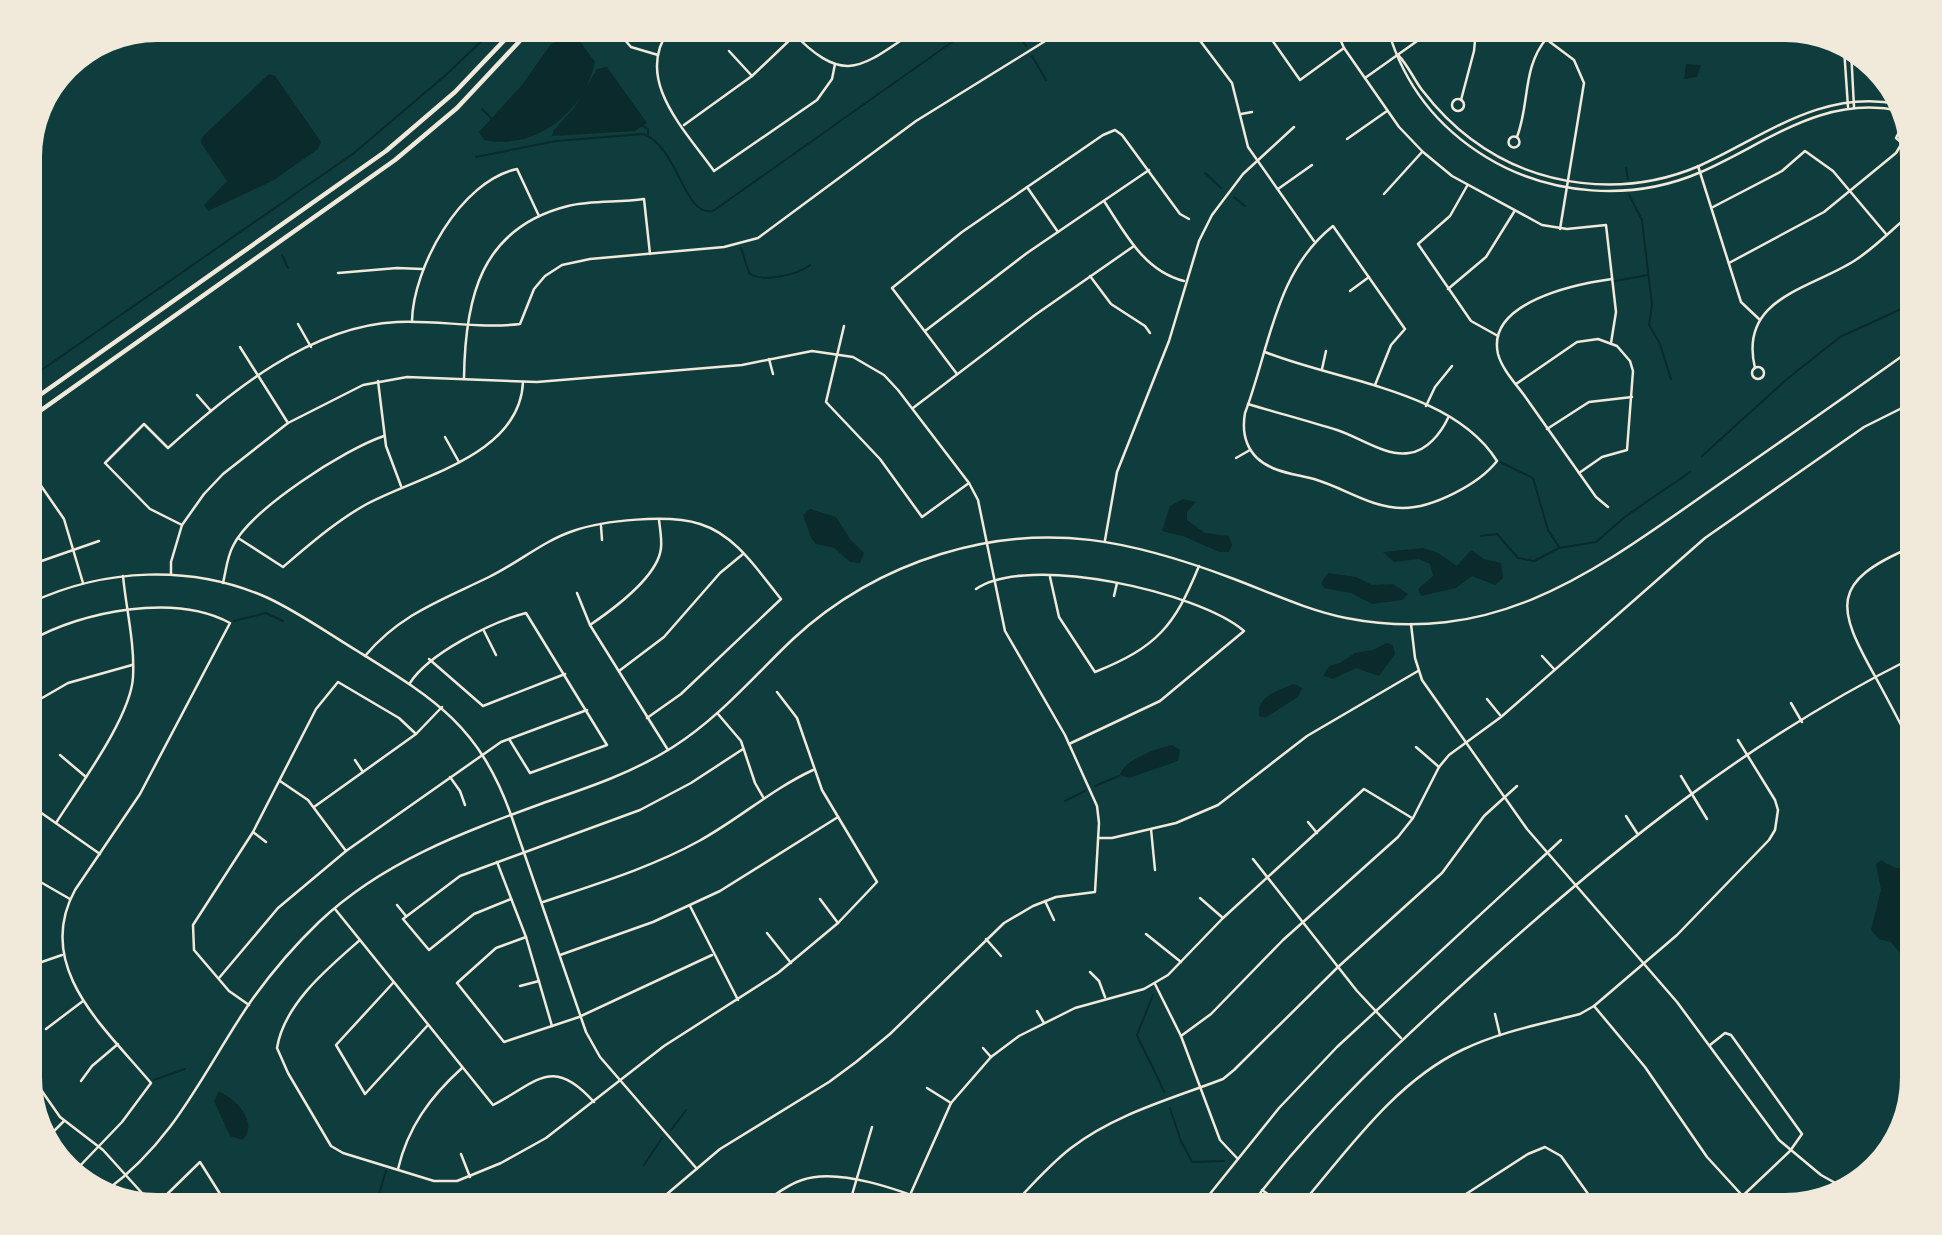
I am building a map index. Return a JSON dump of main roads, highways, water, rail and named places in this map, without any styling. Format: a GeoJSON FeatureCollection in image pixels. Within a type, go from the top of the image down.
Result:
{"type":"FeatureCollection","features":[{"type":"Feature","properties":{"kind":"highway"},"geometry":{"type":"LineString","coordinates":[[42,394],[394,145],[467,81],[503,42]]}},
{"type":"Feature","properties":{"kind":"highway"},"geometry":{"type":"LineString","coordinates":[[42,410],[396,160],[457,108],[519,42]]}},
{"type":"Feature","properties":{"kind":"water"},"geometry":{"type":"Polygon","coordinates":[[[580,42],[595,62],[581,96],[555,124],[539,133],[503,142],[484,140],[479,132],[522,85],[551,44],[580,42]]]}},
{"type":"Feature","properties":{"kind":"water"},"geometry":{"type":"Polygon","coordinates":[[[1686,64],[1701,65],[1697,77],[1684,79],[1686,64]]]}},
{"type":"Feature","properties":{"kind":"water"},"geometry":{"type":"Polygon","coordinates":[[[607,67],[647,123],[635,131],[552,136],[553,131],[574,108],[597,69],[607,67]]]}},
{"type":"Feature","properties":{"kind":"water"},"geometry":{"type":"Polygon","coordinates":[[[269,74],[275,76],[321,142],[318,149],[274,180],[208,211],[204,205],[227,181],[201,143],[202,137],[269,74]]]}},
{"type":"Feature","properties":{"kind":"water"},"geometry":{"type":"Polygon","coordinates":[[[1183,499],[1196,502],[1187,512],[1187,520],[1205,533],[1229,536],[1232,545],[1229,552],[1219,552],[1183,536],[1162,531],[1170,506],[1183,499]]]}},
{"type":"Feature","properties":{"kind":"water"},"geometry":{"type":"Polygon","coordinates":[[[810,509],[836,517],[850,539],[864,553],[860,563],[850,562],[834,548],[816,544],[811,538],[803,515],[810,509]]]}},
{"type":"Feature","properties":{"kind":"water"},"geometry":{"type":"Polygon","coordinates":[[[1423,548],[1438,553],[1457,566],[1471,550],[1484,559],[1501,563],[1503,578],[1495,585],[1472,576],[1456,588],[1421,596],[1418,589],[1433,576],[1430,564],[1419,559],[1394,562],[1383,552],[1423,548]]]}},
{"type":"Feature","properties":{"kind":"water"},"geometry":{"type":"Polygon","coordinates":[[[1328,573],[1356,577],[1372,585],[1393,584],[1408,594],[1402,600],[1372,604],[1351,593],[1324,588],[1321,583],[1328,573]]]}},
{"type":"Feature","properties":{"kind":"water"},"geometry":{"type":"Polygon","coordinates":[[[1387,643],[1393,645],[1395,654],[1379,676],[1356,668],[1333,679],[1323,676],[1329,666],[1340,663],[1355,653],[1373,650],[1387,643]]]}},
{"type":"Feature","properties":{"kind":"water"},"geometry":{"type":"Polygon","coordinates":[[[1294,684],[1302,688],[1298,697],[1265,718],[1259,716],[1261,703],[1265,699],[1275,691],[1294,684]]]}},
{"type":"Feature","properties":{"kind":"water"},"geometry":{"type":"Polygon","coordinates":[[[1173,745],[1180,750],[1178,761],[1129,778],[1120,775],[1135,759],[1173,745]]]}},
{"type":"Feature","properties":{"kind":"water"},"geometry":{"type":"Polygon","coordinates":[[[1881,860],[1900,868],[1900,953],[1891,942],[1879,939],[1871,930],[1881,890],[1876,864],[1881,860]]]}},
{"type":"Feature","properties":{"kind":"water"},"geometry":{"type":"Polygon","coordinates":[[[219,1092],[232,1099],[247,1119],[247,1134],[242,1140],[230,1136],[214,1101],[219,1092]]]}},
{"type":"Feature","properties":{"kind":"waterway"},"geometry":{"type":"LineString","coordinates":[[42,370],[354,153],[480,42]]}},
{"type":"Feature","properties":{"kind":"waterway"},"geometry":{"type":"LineString","coordinates":[[476,157],[556,141],[643,134],[655,141],[665,152],[694,203],[703,210],[713,211],[952,42]]}},
{"type":"Feature","properties":{"kind":"waterway"},"geometry":{"type":"LineString","coordinates":[[1024,42],[1026,46]]}},
{"type":"Feature","properties":{"kind":"waterway"},"geometry":{"type":"LineString","coordinates":[[1032,56],[1046,80]]}},
{"type":"Feature","properties":{"kind":"waterway"},"geometry":{"type":"LineString","coordinates":[[482,109],[491,118]]}},
{"type":"Feature","properties":{"kind":"waterway"},"geometry":{"type":"LineString","coordinates":[[643,126],[648,129],[648,134]]}},
{"type":"Feature","properties":{"kind":"waterway"},"geometry":{"type":"LineString","coordinates":[[1626,168],[1628,179]]}},
{"type":"Feature","properties":{"kind":"waterway"},"geometry":{"type":"LineString","coordinates":[[1205,173],[1221,188]]}},
{"type":"Feature","properties":{"kind":"waterway"},"geometry":{"type":"LineString","coordinates":[[1629,195],[1642,220],[1652,305],[1649,325],[1660,344],[1671,379]]}},
{"type":"Feature","properties":{"kind":"waterway"},"geometry":{"type":"LineString","coordinates":[[1234,197],[1245,206]]}},
{"type":"Feature","properties":{"kind":"waterway"},"geometry":{"type":"LineString","coordinates":[[741,248],[749,273],[755,276],[771,278],[797,272],[810,265]]}},
{"type":"Feature","properties":{"kind":"waterway"},"geometry":{"type":"LineString","coordinates":[[282,255],[288,268]]}},
{"type":"Feature","properties":{"kind":"waterway"},"geometry":{"type":"LineString","coordinates":[[1615,281],[1648,275]]}},
{"type":"Feature","properties":{"kind":"waterway"},"geometry":{"type":"LineString","coordinates":[[1702,456],[1787,379],[1840,337],[1900,310]]}},
{"type":"Feature","properties":{"kind":"waterway"},"geometry":{"type":"LineString","coordinates":[[1500,462],[1533,478],[1548,530],[1559,547]]}},
{"type":"Feature","properties":{"kind":"waterway"},"geometry":{"type":"LineString","coordinates":[[1481,536],[1497,534],[1518,558],[1534,561],[1559,548],[1596,542],[1626,516],[1690,472]]}},
{"type":"Feature","properties":{"kind":"waterway"},"geometry":{"type":"LineString","coordinates":[[234,621],[266,613],[283,621]]}},
{"type":"Feature","properties":{"kind":"waterway"},"geometry":{"type":"LineString","coordinates":[[1095,786],[1119,776]]}},
{"type":"Feature","properties":{"kind":"waterway"},"geometry":{"type":"LineString","coordinates":[[1065,801],[1085,791]]}},
{"type":"Feature","properties":{"kind":"waterway"},"geometry":{"type":"LineString","coordinates":[[1153,995],[1137,1035],[1164,1092]]}},
{"type":"Feature","properties":{"kind":"waterway"},"geometry":{"type":"LineString","coordinates":[[154,1080],[185,1069]]}},
{"type":"Feature","properties":{"kind":"waterway"},"geometry":{"type":"LineString","coordinates":[[1170,1108],[1181,1141],[1192,1162],[1224,1161]]}},
{"type":"Feature","properties":{"kind":"waterway"},"geometry":{"type":"LineString","coordinates":[[671,1130],[686,1110]]}},
{"type":"Feature","properties":{"kind":"waterway"},"geometry":{"type":"LineString","coordinates":[[644,1165],[662,1138]]}},
{"type":"Feature","properties":{"kind":"waterway"},"geometry":{"type":"LineString","coordinates":[[379,1193],[386,1171]]}}]}
